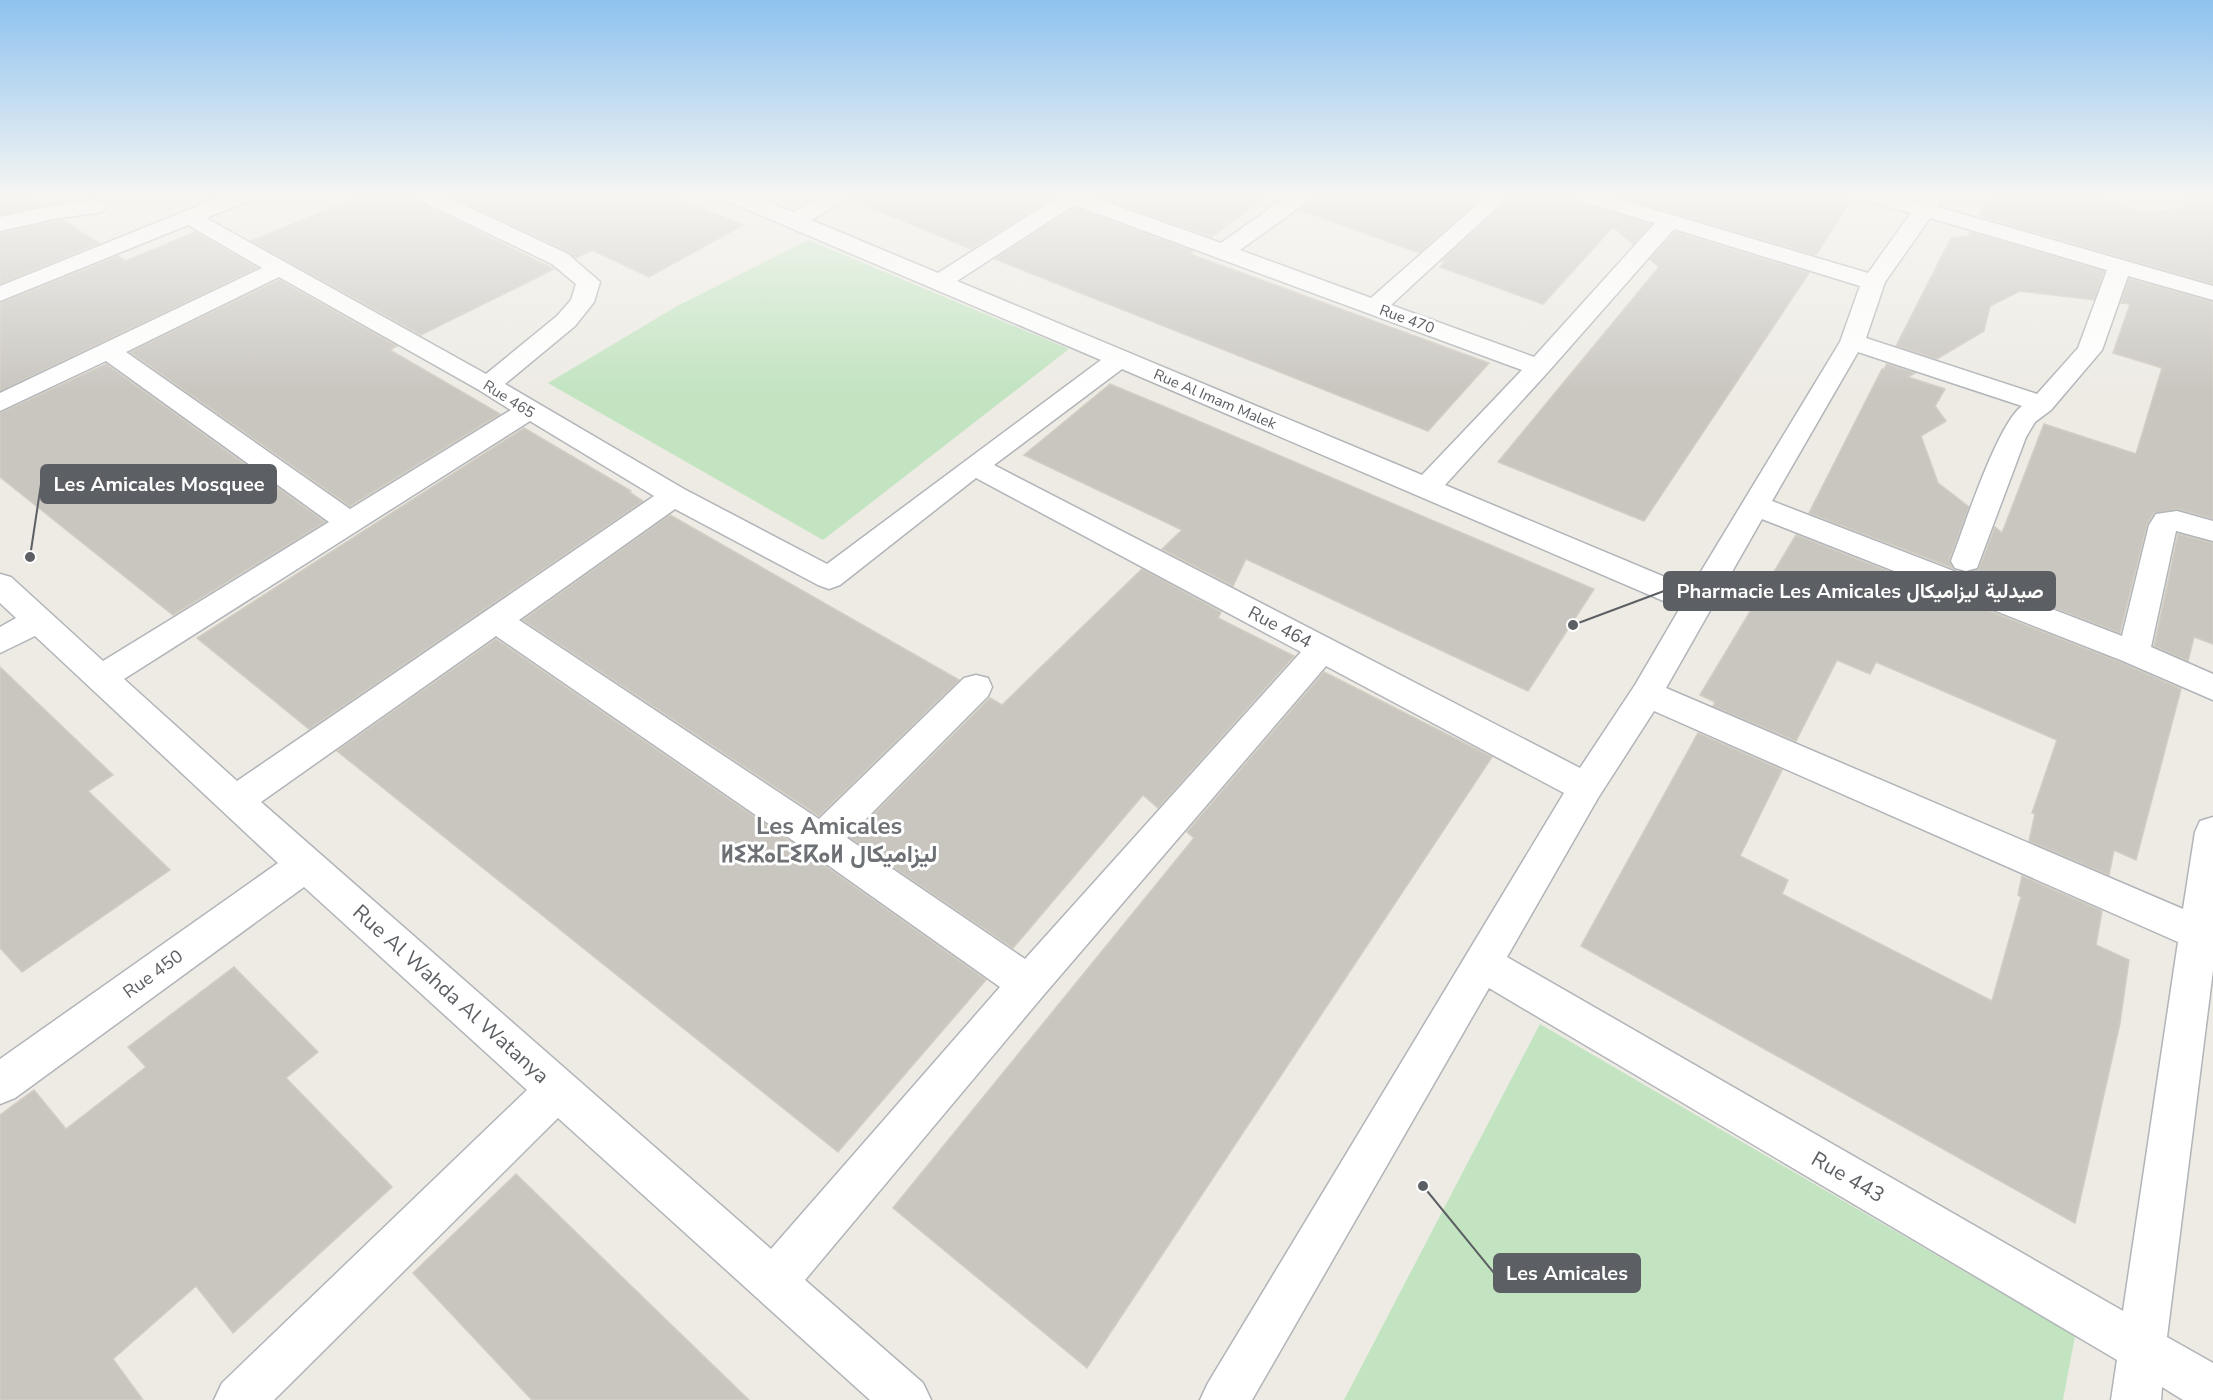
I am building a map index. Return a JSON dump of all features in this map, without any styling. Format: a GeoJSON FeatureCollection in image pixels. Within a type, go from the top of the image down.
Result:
{"type":"FeatureCollection","features":[{"type":"Feature","properties":{"kind":"street"},"geometry":{"type":"LineString","coordinates":[[0,294],[83,260]]}},
{"type":"Feature","properties":{"kind":"street","name":"Rue 465"},"geometry":{"type":"LineString","coordinates":[[266,260],[488,385],[528,411],[674,496],[829,578],[974,466]]}},
{"type":"Feature","properties":{"kind":"street"},"geometry":{"type":"LineString","coordinates":[[488,385],[566,321],[582,302],[588,282],[562,260]]}},
{"type":"Feature","properties":{"kind":"street","name":"Rue Al Imam Malek"},"geometry":{"type":"LineString","coordinates":[[888,260],[1698,603]]}},
{"type":"Feature","properties":{"kind":"street"},"geometry":{"type":"LineString","coordinates":[[940,282],[974,260]]}},
{"type":"Feature","properties":{"kind":"street","name":"Rue 470"},"geometry":{"type":"LineString","coordinates":[[1250,260],[1539,367]]}},
{"type":"Feature","properties":{"kind":"street"},"geometry":{"type":"LineString","coordinates":[[1375,308],[1428,260]]}},
{"type":"Feature","properties":{"kind":"street"},"geometry":{"type":"LineString","coordinates":[[1426,488],[1539,367],[1634,260]]}},
{"type":"Feature","properties":{"kind":"street"},"geometry":{"type":"LineString","coordinates":[[1799,260],[1873,282]]}},
{"type":"Feature","properties":{"kind":"street"},"geometry":{"type":"LineString","coordinates":[[1225,1400],[1586,788],[1647,694],[1852,342],[1873,282],[1888,260]]}},
{"type":"Feature","properties":{"kind":"street"},"geometry":{"type":"LineString","coordinates":[[2100,260],[2213,293]]}},
{"type":"Feature","properties":{"kind":"street"},"geometry":{"type":"LineString","coordinates":[[1966,561],[2013,437],[2024,417],[2042,404],[2090,350],[2119,267]]}},
{"type":"Feature","properties":{"kind":"street"},"geometry":{"type":"LineString","coordinates":[[0,403],[280,268]]}},
{"type":"Feature","properties":{"kind":"street"},"geometry":{"type":"LineString","coordinates":[[1852,342],[2042,404]]}},
{"type":"Feature","properties":{"kind":"street"},"geometry":{"type":"LineString","coordinates":[[108,351],[348,522]]}},
{"type":"Feature","properties":{"kind":"street"},"geometry":{"type":"LineString","coordinates":[[974,466],[1119,359]]}},
{"type":"Feature","properties":{"kind":"street"},"geometry":{"type":"LineString","coordinates":[[100,678],[528,411]]}},
{"type":"Feature","properties":{"kind":"street","name":"Rue 464"},"geometry":{"type":"LineString","coordinates":[[974,466],[1586,788]]}},
{"type":"Feature","properties":{"kind":"street"},"geometry":{"type":"LineString","coordinates":[[237,800],[674,496]]}},
{"type":"Feature","properties":{"kind":"street"},"geometry":{"type":"LineString","coordinates":[[1755,505],[2134,653],[2213,688]]}},
{"type":"Feature","properties":{"kind":"street"},"geometry":{"type":"LineString","coordinates":[[2134,653],[2163,525],[2166,521],[2177,521],[2213,531]]}},
{"type":"Feature","properties":{"kind":"street","name":"Rue Al Wahda Al Watanya"},"geometry":{"type":"LineString","coordinates":[[0,585],[237,800],[305,865],[906,1400]]}},
{"type":"Feature","properties":{"kind":"street"},"geometry":{"type":"LineString","coordinates":[[0,641],[38,620]]}},
{"type":"Feature","properties":{"kind":"street"},"geometry":{"type":"LineString","coordinates":[[496,620],[821,840],[1028,984]]}},
{"type":"Feature","properties":{"kind":"street"},"geometry":{"type":"LineString","coordinates":[[774,1281],[1028,984],[1322,649]]}},
{"type":"Feature","properties":{"kind":"street"},"geometry":{"type":"LineString","coordinates":[[821,840],[976,687]]}},
{"type":"Feature","properties":{"kind":"street"},"geometry":{"type":"LineString","coordinates":[[1647,694],[2203,949]]}},
{"type":"Feature","properties":{"kind":"street"},"geometry":{"type":"LineString","coordinates":[[2136,1400],[2154,1248],[2203,949],[2213,832]]}},
{"type":"Feature","properties":{"kind":"street","name":"Rue 450"},"geometry":{"type":"LineString","coordinates":[[0,1084],[305,865]]}},
{"type":"Feature","properties":{"kind":"street","name":"Rue 443"},"geometry":{"type":"LineString","coordinates":[[1483,964],[2213,1390]]}},
{"type":"Feature","properties":{"kind":"street"},"geometry":{"type":"LineString","coordinates":[[238,1400],[558,1089]]}},
{"type":"Feature","properties":{"kind":"green space"},"geometry":{"type":"Polygon","coordinates":[[[768,260],[857,260],[1069,349],[823,540],[548,383],[679,305],[768,260]]]}},
{"type":"Feature","properties":{"kind":"green space"},"geometry":{"type":"Polygon","coordinates":[[[1540,1024],[2075,1336],[2063,1400],[1344,1400],[1540,1024]]]}},
{"type":"Feature","properties":{"kind":"building"},"geometry":{"type":"Polygon","coordinates":[[[0,260],[57,260],[0,284],[0,260]]]}},
{"type":"Feature","properties":{"kind":"building"},"geometry":{"type":"Polygon","coordinates":[[[107,260],[244,260],[257,268],[0,391],[0,303],[107,260]]]}},
{"type":"Feature","properties":{"kind":"building"},"geometry":{"type":"Polygon","coordinates":[[[286,260],[536,260],[554,269],[421,335],[286,260]]]}},
{"type":"Feature","properties":{"kind":"building"},"geometry":{"type":"Polygon","coordinates":[[[614,260],[679,260],[649,277],[614,260]]]}},
{"type":"Feature","properties":{"kind":"building"},"geometry":{"type":"Polygon","coordinates":[[[998,260],[1207,260],[1489,363],[1428,431],[998,260]]]}},
{"type":"Feature","properties":{"kind":"building"},"geometry":{"type":"Polygon","coordinates":[[[1583,260],[1543,304],[1440,267],[1445,262],[1442,261],[1583,260]]]}},
{"type":"Feature","properties":{"kind":"building"},"geometry":{"type":"Polygon","coordinates":[[[1652,260],[1768,260],[1809,273],[1644,521],[1498,462],[1659,267],[1652,260]]]}},
{"type":"Feature","properties":{"kind":"building"},"geometry":{"type":"Polygon","coordinates":[[[1940,260],[2067,260],[2104,271],[2094,300],[2020,291],[1990,306],[1984,331],[1937,359],[1896,346],[1940,260]]]}},
{"type":"Feature","properties":{"kind":"building"},"geometry":{"type":"Polygon","coordinates":[[[2132,260],[2213,260],[2213,284],[2132,260]]]}},
{"type":"Feature","properties":{"kind":"building"},"geometry":{"type":"Polygon","coordinates":[[[2129,279],[2213,302],[2213,519],[2178,509],[2154,513],[2147,524],[2120,633],[1965,573],[1979,569],[1995,527],[2002,533],[2044,424],[2136,454],[2162,368],[2113,353],[2130,304],[2121,303],[2129,279]]]}},
{"type":"Feature","properties":{"kind":"building"},"geometry":{"type":"Polygon","coordinates":[[[279,280],[397,346],[390,350],[500,414],[350,506],[130,352],[279,280]]]}},
{"type":"Feature","properties":{"kind":"building"},"geometry":{"type":"Polygon","coordinates":[[[106,364],[325,522],[173,615],[0,477],[0,413],[106,364]]]}},
{"type":"Feature","properties":{"kind":"building"},"geometry":{"type":"Polygon","coordinates":[[[1887,364],[1915,373],[1908,377],[1945,389],[1935,406],[1946,421],[1921,436],[1938,483],[1969,507],[1949,560],[1953,568],[1809,513],[1882,369],[1887,364]]]}},
{"type":"Feature","properties":{"kind":"building"},"geometry":{"type":"Polygon","coordinates":[[[1110,384],[1594,589],[1528,691],[1246,559],[1233,586],[1162,549],[1182,530],[1024,455],[1110,384]]]}},
{"type":"Feature","properties":{"kind":"building"},"geometry":{"type":"Polygon","coordinates":[[[524,428],[631,491],[629,492],[643,501],[309,729],[197,638],[524,428]]]}},
{"type":"Feature","properties":{"kind":"building"},"geometry":{"type":"Polygon","coordinates":[[[670,515],[959,680],[819,816],[523,620],[670,515]]]}},
{"type":"Feature","properties":{"kind":"building"},"geometry":{"type":"Polygon","coordinates":[[[2178,534],[2213,543],[2213,644],[2194,637],[2188,661],[2154,646],[2178,534]]]}},
{"type":"Feature","properties":{"kind":"building"},"geometry":{"type":"Polygon","coordinates":[[[1796,535],[2122,663],[2181,689],[2136,860],[2114,850],[2109,875],[2029,841],[2035,814],[2032,813],[2057,740],[1876,662],[1870,674],[1837,660],[1796,741],[1713,706],[1715,702],[1700,695],[1796,535]]]}},
{"type":"Feature","properties":{"kind":"building"},"geometry":{"type":"Polygon","coordinates":[[[1142,569],[1221,612],[1218,618],[1294,656],[1158,808],[1143,795],[1013,948],[850,838],[990,698],[1002,705],[1142,569]]]}},
{"type":"Feature","properties":{"kind":"building"},"geometry":{"type":"Polygon","coordinates":[[[496,639],[807,853],[986,980],[838,1152],[337,751],[496,639]]]}},
{"type":"Feature","properties":{"kind":"building"},"geometry":{"type":"Polygon","coordinates":[[[0,667],[113,775],[88,791],[170,870],[22,972],[0,948],[0,667]]]}},
{"type":"Feature","properties":{"kind":"building"},"geometry":{"type":"Polygon","coordinates":[[[1324,672],[1492,757],[1087,1368],[893,1208],[1194,838],[1187,832],[1324,672]]]}},
{"type":"Feature","properties":{"kind":"building"},"geometry":{"type":"Polygon","coordinates":[[[1698,733],[1782,770],[1740,856],[1788,880],[1782,894],[1992,1001],[2021,897],[2018,895],[2022,876],[2102,911],[2096,945],[2129,960],[2120,1023],[2075,1223],[1581,946],[1698,733]]]}},
{"type":"Feature","properties":{"kind":"building"},"geometry":{"type":"Polygon","coordinates":[[[234,967],[318,1052],[286,1078],[392,1187],[233,1333],[196,1286],[113,1359],[143,1400],[0,1400],[0,1115],[34,1090],[66,1129],[146,1067],[128,1047],[234,967]]]}},
{"type":"Feature","properties":{"kind":"building"},"geometry":{"type":"Polygon","coordinates":[[[516,1174],[749,1400],[532,1400],[413,1273],[516,1174]]]}},
{"type":"Feature","properties":{"kind":"place","name":"Les Amicales Mosquee"},"geometry":{"type":"Point","coordinates":[30,557]}},
{"type":"Feature","properties":{"kind":"place","name":"Pharmacie Les Amicales صيدلية ليزاميكال"},"geometry":{"type":"Point","coordinates":[1573,625]}},
{"type":"Feature","properties":{"kind":"place","name":"Les Amicales"},"geometry":{"type":"Point","coordinates":[1423,1186]}},
{"type":"Feature","properties":{"kind":"district","name":"Les Amicales ⵍⵉⵣⴰⵎⵉⴽⴰⵍ ليزاميكال"},"geometry":{"type":"Point","coordinates":[829,840]}}]}
